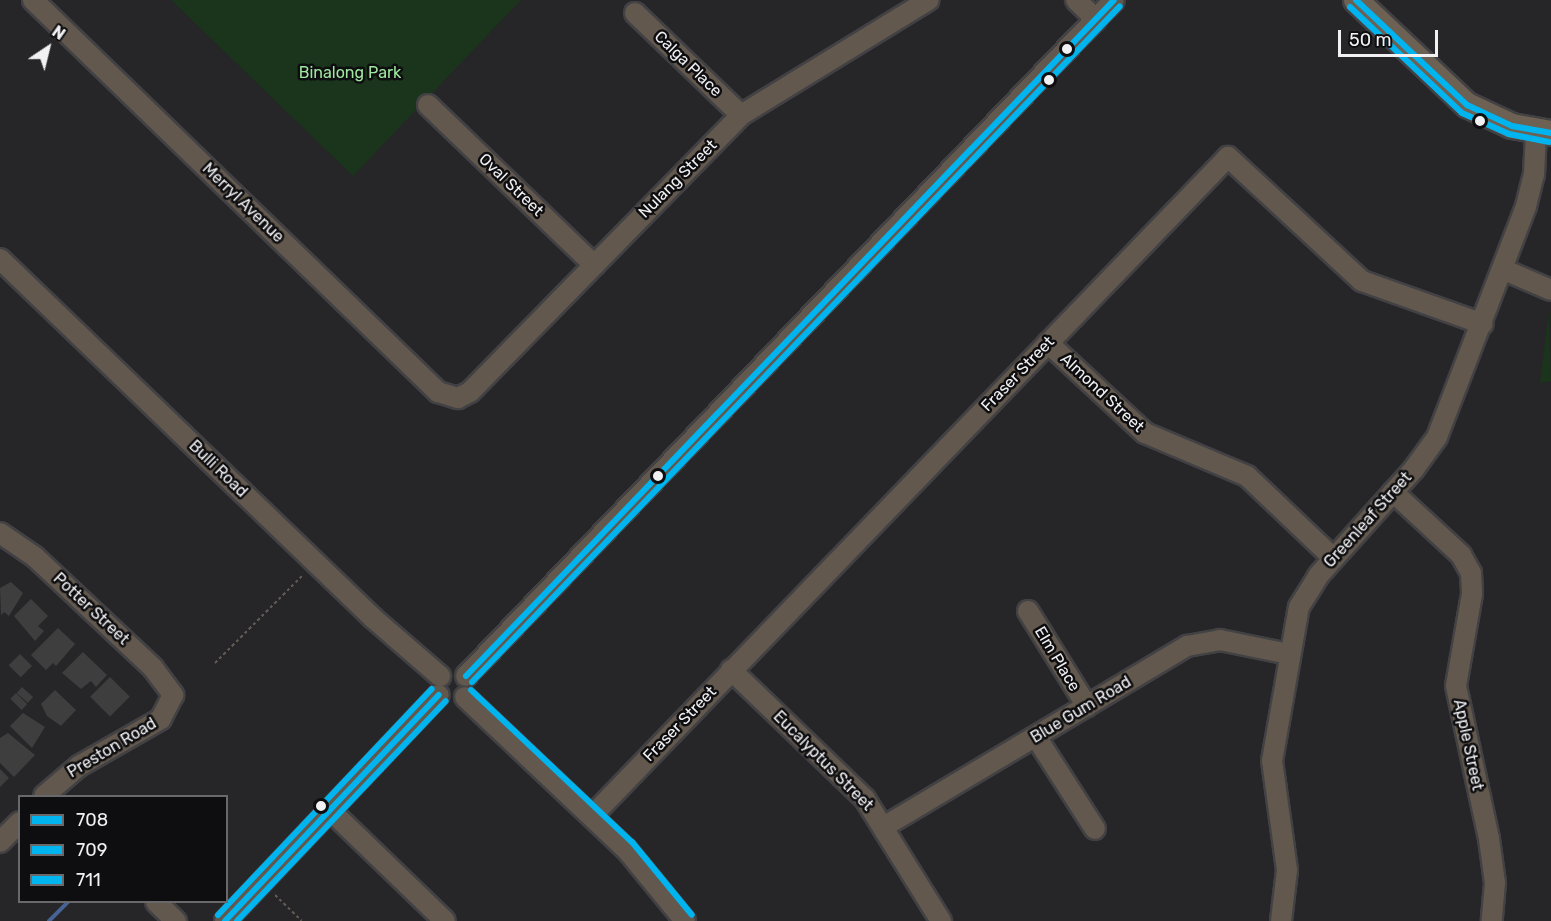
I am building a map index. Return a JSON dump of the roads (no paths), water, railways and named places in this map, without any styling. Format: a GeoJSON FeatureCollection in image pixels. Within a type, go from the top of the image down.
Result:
{"type":"FeatureCollection","features":[{"type":"Feature","properties":{"kind":"main road"},"geometry":{"type":"LineString","coordinates":[[1356,0],[1454,96],[1491,118],[1543,132]]}},
{"type":"Feature","properties":{"kind":"street","name":"Merryl Avenue"},"geometry":{"type":"LineString","coordinates":[[33,0],[438,392],[458,398]]}},
{"type":"Feature","properties":{"kind":"street","name":"Nulang Street"},"geometry":{"type":"LineString","coordinates":[[458,398],[470,392],[741,115],[929,0]]}},
{"type":"Feature","properties":{"kind":"street"},"geometry":{"type":"LineString","coordinates":[[1076,0],[1096,19]]}},
{"type":"Feature","properties":{"kind":"street"},"geometry":{"type":"LineString","coordinates":[[466,676],[1114,0]]}},
{"type":"Feature","properties":{"kind":"street","name":"Calga Place"},"geometry":{"type":"LineString","coordinates":[[634,13],[741,115]]}},
{"type":"Feature","properties":{"kind":"street","name":"Oval Street"},"geometry":{"type":"LineString","coordinates":[[428,105],[594,265]]}},
{"type":"Feature","properties":{"kind":"street","name":"Greenleaf Street"},"geometry":{"type":"LineString","coordinates":[[1281,921],[1287,870],[1272,761],[1289,654],[1303,597],[1333,558],[1393,492],[1437,437],[1483,324],[1531,188],[1543,132]]}},
{"type":"Feature","properties":{"kind":"street","name":"Fraser Street"},"geometry":{"type":"LineString","coordinates":[[592,816],[1228,157],[1362,281],[1483,324]]}},
{"type":"Feature","properties":{"kind":"street","name":"Bulli Road"},"geometry":{"type":"LineString","coordinates":[[0,260],[373,618],[440,686]]}},
{"type":"Feature","properties":{"kind":"street"},"geometry":{"type":"LineString","coordinates":[[1502,269],[1551,290]]}},
{"type":"Feature","properties":{"kind":"street","name":"Almond Street"},"geometry":{"type":"LineString","coordinates":[[1048,343],[1145,433],[1247,476],[1333,558]]}},
{"type":"Feature","properties":{"kind":"street","name":"Apple Street"},"geometry":{"type":"LineString","coordinates":[[1393,492],[1461,555],[1471,573],[1472,594],[1456,686],[1489,839],[1495,883],[1492,921]]}},
{"type":"Feature","properties":{"kind":"street","name":"Potter Street"},"geometry":{"type":"LineString","coordinates":[[1,536],[35,557],[145,660],[173,695]]}},
{"type":"Feature","properties":{"kind":"street","name":"Elm Place"},"geometry":{"type":"LineString","coordinates":[[1028,611],[1087,706]]}},
{"type":"Feature","properties":{"kind":"street","name":"Blue Gum Road"},"geometry":{"type":"LineString","coordinates":[[885,826],[1187,646],[1204,641],[1289,654]]}},
{"type":"Feature","properties":{"kind":"street"},"geometry":{"type":"LineString","coordinates":[[225,921],[332,811],[440,686],[451,669],[466,676]]}},
{"type":"Feature","properties":{"kind":"street","name":"Eucalyptus Street"},"geometry":{"type":"LineString","coordinates":[[731,670],[865,799],[885,826],[941,921]]}},
{"type":"Feature","properties":{"kind":"street"},"geometry":{"type":"LineString","coordinates":[[440,686],[452,702],[465,697],[469,689],[466,676]]}},
{"type":"Feature","properties":{"kind":"street","name":"Preston Road"},"geometry":{"type":"LineString","coordinates":[[45,795],[79,766],[161,719],[173,695]]}},
{"type":"Feature","properties":{"kind":"street"},"geometry":{"type":"LineString","coordinates":[[465,697],[636,859],[685,921]]}},
{"type":"Feature","properties":{"kind":"street"},"geometry":{"type":"LineString","coordinates":[[1036,737],[1095,830]]}},
{"type":"Feature","properties":{"kind":"street"},"geometry":{"type":"LineString","coordinates":[[332,811],[445,921]]}},
{"type":"Feature","properties":{"kind":"street"},"geometry":{"type":"LineString","coordinates":[[0,842],[18,824]]}},
{"type":"Feature","properties":{"kind":"street"},"geometry":{"type":"LineString","coordinates":[[157,903],[176,921]]}},
{"type":"Feature","properties":{"kind":"waterway"},"geometry":{"type":"LineString","coordinates":[[49,921],[67,903]]}},
{"type":"Feature","properties":{"kind":"park label","name":"Binalong Park"},"geometry":{"type":"Point","coordinates":[350,73]}}]}
